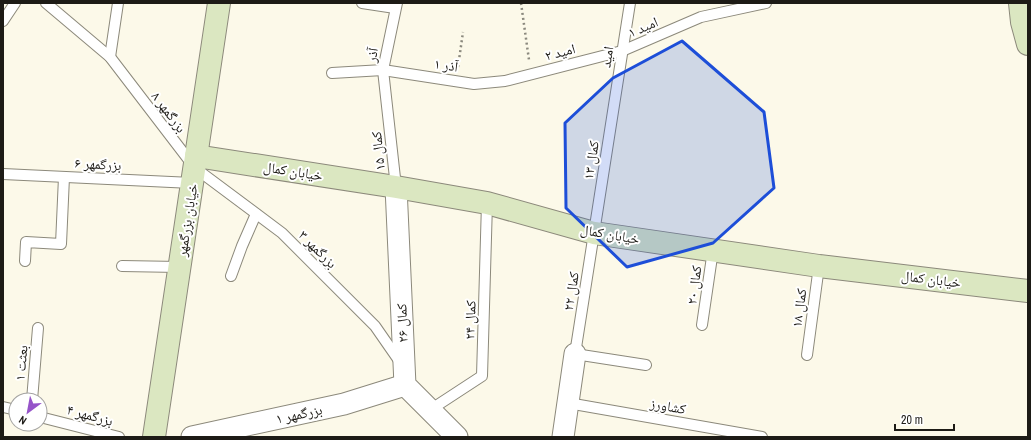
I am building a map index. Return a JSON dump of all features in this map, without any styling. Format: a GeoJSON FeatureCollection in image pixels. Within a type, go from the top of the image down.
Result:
{"type":"FeatureCollection","features":[{"type":"Feature","properties":{"kind":"street","name":"خیابان بزرگمهر"},"geometry":{"type":"LineString","coordinates":[[154,437],[219,3]]}},
{"type":"Feature","properties":{"kind":"street"},"geometry":{"type":"LineString","coordinates":[[1020,3],[1022,22],[1028,44]]}},
{"type":"Feature","properties":{"kind":"street","name":"خیابان کمال"},"geometry":{"type":"LineString","coordinates":[[195,169],[396,187],[487,203],[594,233],[819,266],[1028,291]]}},
{"type":"Feature","properties":{"kind":"street","name":"کمال ۲۶"},"geometry":{"type":"LineString","coordinates":[[396,187],[404,376]]}},
{"type":"Feature","properties":{"kind":"street"},"geometry":{"type":"LineString","coordinates":[[563,437],[575,354]]}},
{"type":"Feature","properties":{"kind":"street"},"geometry":{"type":"LineString","coordinates":[[404,376],[430,410],[457,437]]}},
{"type":"Feature","properties":{"kind":"street","name":"بزرگمهر ۱"},"geometry":{"type":"LineString","coordinates":[[192,437],[344,404],[404,376]]}},
{"type":"Feature","properties":{"kind":"lane"},"geometry":{"type":"LineString","coordinates":[[3,21],[15,3]]}},
{"type":"Feature","properties":{"kind":"lane","name":"بزرگمهر ۸"},"geometry":{"type":"LineString","coordinates":[[46,3],[110,57],[195,169]]}},
{"type":"Feature","properties":{"kind":"lane"},"geometry":{"type":"LineString","coordinates":[[110,57],[118,3]]}},
{"type":"Feature","properties":{"kind":"lane"},"geometry":{"type":"LineString","coordinates":[[362,3],[396,6]]}},
{"type":"Feature","properties":{"kind":"lane","name":"امید"},"geometry":{"type":"LineString","coordinates":[[616,92],[630,3]]}},
{"type":"Feature","properties":{"kind":"lane","name":"امید ۱"},"geometry":{"type":"LineString","coordinates":[[622,50],[701,17],[766,3]]}},
{"type":"Feature","properties":{"kind":"lane","name":"آذر"},"geometry":{"type":"LineString","coordinates":[[388,112],[384,70],[396,6]]}},
{"type":"Feature","properties":{"kind":"lane","name":"امید ۲"},"geometry":{"type":"LineString","coordinates":[[505,81],[622,50]]}},
{"type":"Feature","properties":{"kind":"lane","name":"آذر ۱"},"geometry":{"type":"LineString","coordinates":[[332,73],[384,70],[474,84],[505,81]]}},
{"type":"Feature","properties":{"kind":"lane","name":"کمال ۱۳"},"geometry":{"type":"LineString","coordinates":[[594,233],[616,92]]}},
{"type":"Feature","properties":{"kind":"lane","name":"کمال ۱۵"},"geometry":{"type":"LineString","coordinates":[[388,112],[396,187]]}},
{"type":"Feature","properties":{"kind":"lane","name":"بزرگمهر ۶"},"geometry":{"type":"LineString","coordinates":[[3,174],[64,177],[195,169]]}},
{"type":"Feature","properties":{"kind":"lane","name":"بزرگمهر ۳"},"geometry":{"type":"LineString","coordinates":[[195,169],[282,233],[375,326],[404,376]]}},
{"type":"Feature","properties":{"kind":"lane"},"geometry":{"type":"LineString","coordinates":[[25,261],[26,242],[61,244],[64,177]]}},
{"type":"Feature","properties":{"kind":"lane","name":"کمال ۲۴"},"geometry":{"type":"LineString","coordinates":[[430,410],[482,376],[487,203]]}},
{"type":"Feature","properties":{"kind":"lane"},"geometry":{"type":"LineString","coordinates":[[231,276],[256,214]]}},
{"type":"Feature","properties":{"kind":"lane","name":"کمال ۲۲"},"geometry":{"type":"LineString","coordinates":[[575,354],[594,233]]}},
{"type":"Feature","properties":{"kind":"lane","name":"کمال ۲۰"},"geometry":{"type":"LineString","coordinates":[[702,325],[713,250]]}},
{"type":"Feature","properties":{"kind":"lane"},"geometry":{"type":"LineString","coordinates":[[122,266],[180,267]]}},
{"type":"Feature","properties":{"kind":"lane","name":"کمال ۱۸"},"geometry":{"type":"LineString","coordinates":[[807,355],[819,266]]}},
{"type":"Feature","properties":{"kind":"lane","name":"بعثت ۱"},"geometry":{"type":"LineString","coordinates":[[33,392],[38,328]]}},
{"type":"Feature","properties":{"kind":"lane"},"geometry":{"type":"LineString","coordinates":[[575,354],[646,365]]}},
{"type":"Feature","properties":{"kind":"lane","name":"کشاورز"},"geometry":{"type":"LineString","coordinates":[[568,403],[762,437]]}},
{"type":"Feature","properties":{"kind":"lane","name":"بزرگمهر ۴"},"geometry":{"type":"LineString","coordinates":[[48,419],[119,437]]}},
{"type":"Feature","properties":{"kind":"path"},"geometry":{"type":"LineString","coordinates":[[520,3],[532,74]]}},
{"type":"Feature","properties":{"kind":"path"},"geometry":{"type":"LineString","coordinates":[[456,81],[464,32]]}},
{"type":"Feature","properties":{"kind":"highlighted area"},"geometry":{"type":"Polygon","coordinates":[[[682,41],[764,112],[774,188],[713,243],[627,267],[566,208],[565,123],[613,78],[682,41]]]}}]}
